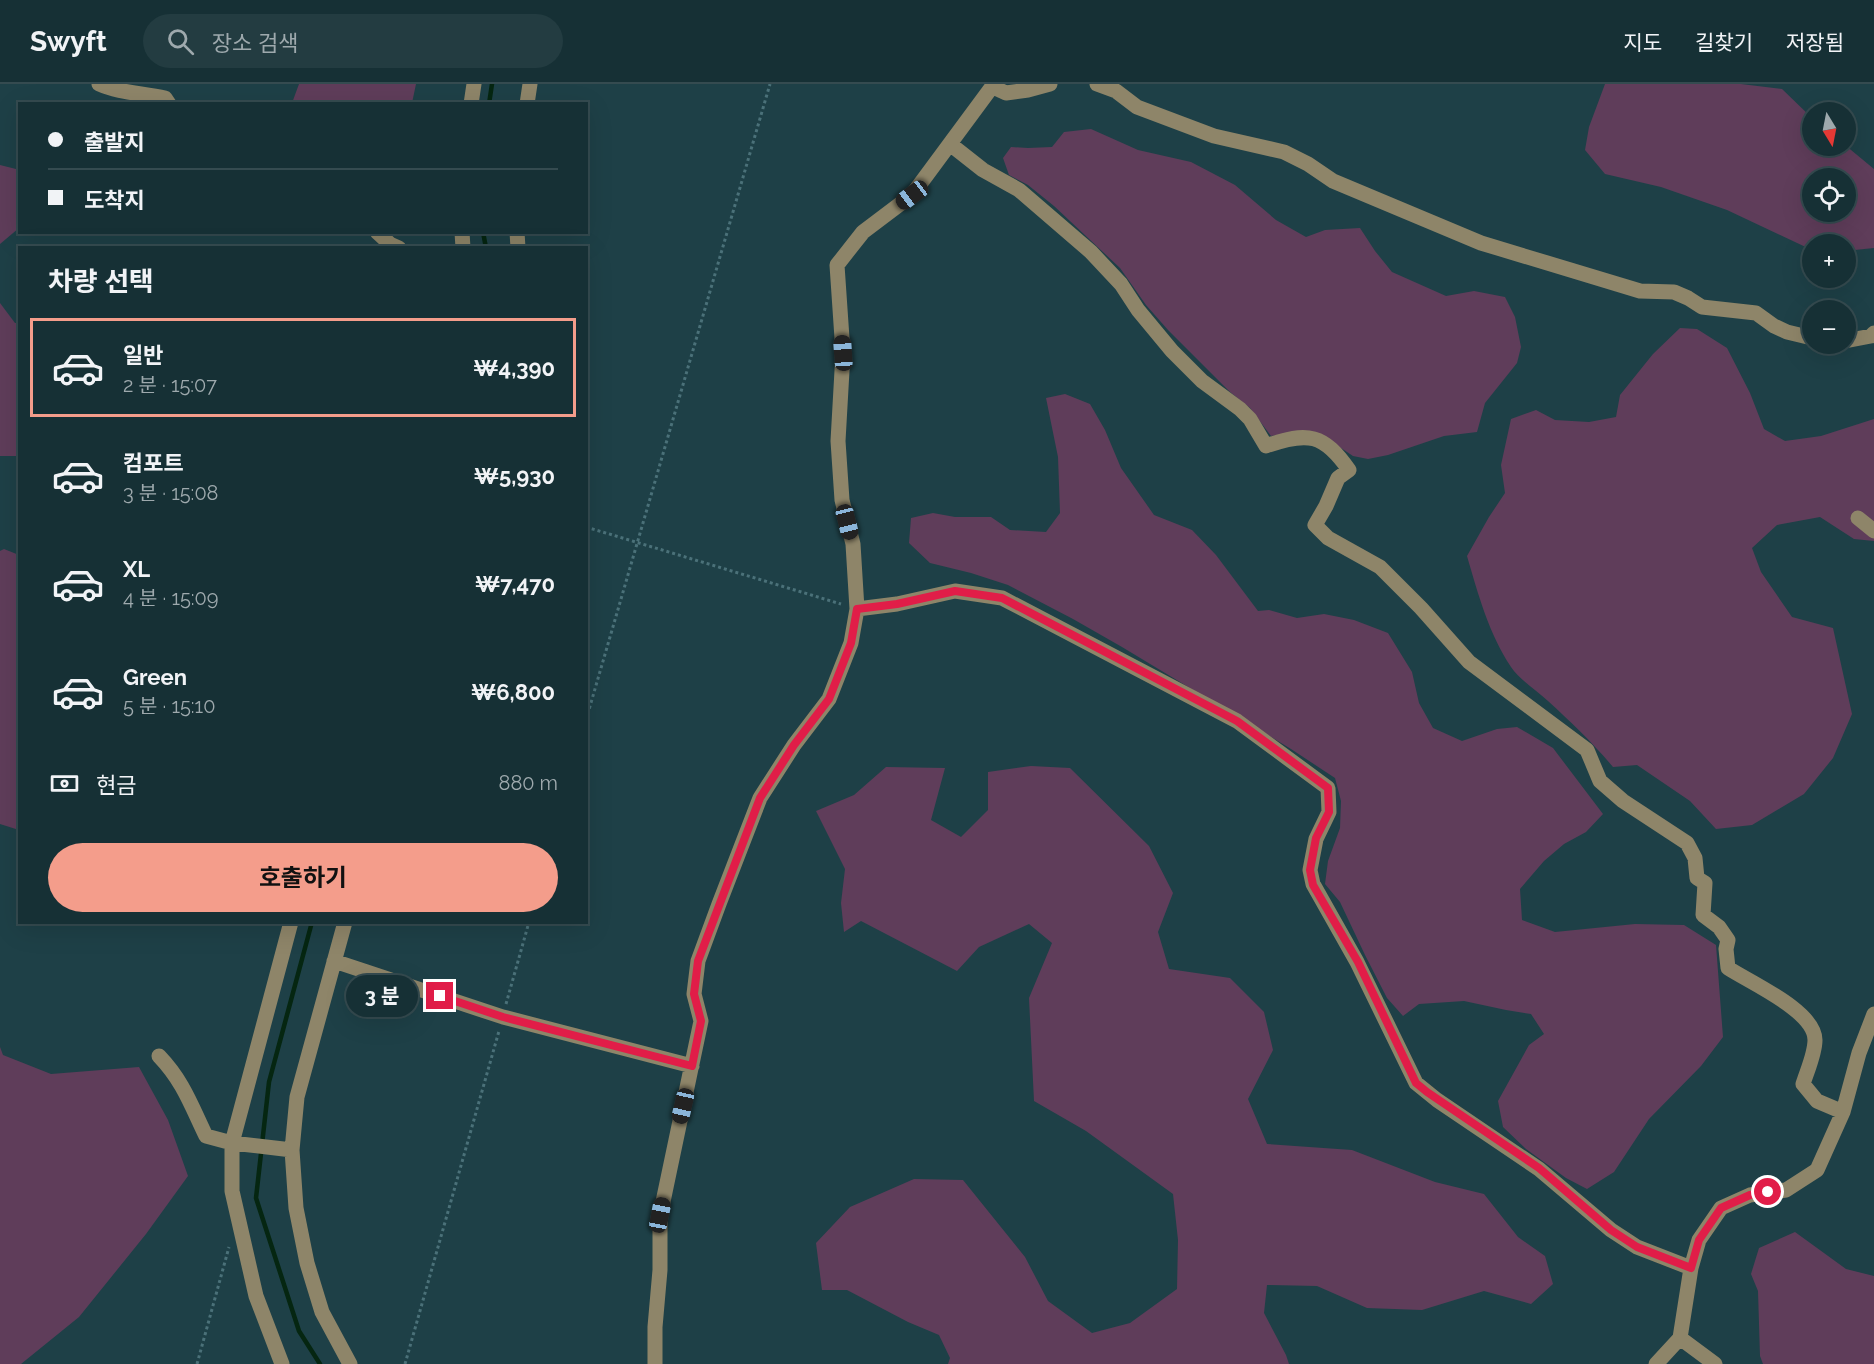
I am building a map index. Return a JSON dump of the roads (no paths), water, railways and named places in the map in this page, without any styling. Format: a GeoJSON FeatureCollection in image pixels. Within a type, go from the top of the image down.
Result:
{"type":"FeatureCollection","features":[{"type":"Feature","properties":{"kind":"street"},"geometry":{"type":"LineString","coordinates":[[99,84],[112,90],[165,98],[167,102]]}},
{"type":"Feature","properties":{"kind":"street"},"geometry":{"type":"LineString","coordinates":[[471,102],[474,84]]}},
{"type":"Feature","properties":{"kind":"street"},"geometry":{"type":"LineString","coordinates":[[527,102],[530,84]]}},
{"type":"Feature","properties":{"kind":"street"},"geometry":{"type":"LineString","coordinates":[[655,1364],[655,1327],[660,1270],[660,1215],[701,1021],[694,994],[698,961],[760,798],[794,745],[829,699],[851,643],[857,609],[853,544],[842,500],[838,441],[843,353],[837,264],[863,232],[912,195],[994,86],[1006,93],[1050,84]]}},
{"type":"Feature","properties":{"kind":"street"},"geometry":{"type":"LineString","coordinates":[[1097,84],[1116,91],[1137,107],[1214,136],[1284,152],[1308,164],[1333,181],[1481,243],[1640,291],[1674,292],[1702,307],[1756,313],[1786,332],[1802,336]]}},
{"type":"Feature","properties":{"kind":"street"},"geometry":{"type":"LineString","coordinates":[[950,144],[983,170],[1019,190],[1091,252],[1121,284],[1138,310],[1172,351],[1202,381],[1250,419],[1266,446],[1278,441],[1305,437],[1318,439],[1339,455],[1349,470],[1338,478],[1315,525],[1328,538],[1380,567],[1421,608],[1469,662],[1587,750],[1600,781],[1623,801],[1687,843],[1695,858],[1697,878],[1705,882],[1703,915],[1719,927],[1728,940],[1726,949],[1728,968],[1792,1006],[1813,1027],[1815,1041],[1803,1084],[1817,1101],[1843,1112]]}},
{"type":"Feature","properties":{"kind":"street"},"geometry":{"type":"LineString","coordinates":[[379,234],[394,246]]}},
{"type":"Feature","properties":{"kind":"street"},"geometry":{"type":"LineString","coordinates":[[1856,339],[1871,336],[1874,333]]}},
{"type":"Feature","properties":{"kind":"street"},"geometry":{"type":"LineString","coordinates":[[1858,518],[1874,531]]}},
{"type":"Feature","properties":{"kind":"street"},"geometry":{"type":"LineString","coordinates":[[857,609],[897,604],[955,591],[1002,598],[1237,721],[1328,788],[1329,812],[1316,838],[1310,870],[1313,885],[1358,962],[1416,1083],[1437,1100],[1539,1168],[1611,1230],[1637,1247],[1691,1268]]}},
{"type":"Feature","properties":{"kind":"street"},"geometry":{"type":"LineString","coordinates":[[282,1364],[256,1296],[232,1191],[232,1143],[290,924]]}},
{"type":"Feature","properties":{"kind":"street"},"geometry":{"type":"LineString","coordinates":[[344,924],[297,1097],[292,1150],[296,1208],[307,1263],[322,1312],[350,1364]]}},
{"type":"Feature","properties":{"kind":"street"},"geometry":{"type":"LineString","coordinates":[[334,961],[503,1017],[692,1066]]}},
{"type":"Feature","properties":{"kind":"street"},"geometry":{"type":"LineString","coordinates":[[1656,1364],[1680,1338],[1691,1268],[1699,1240],[1721,1208],[1750,1195],[1786,1190],[1817,1170],[1843,1112],[1859,1053],[1874,1014]]}},
{"type":"Feature","properties":{"kind":"street"},"geometry":{"type":"LineString","coordinates":[[159,1056],[174,1072],[184,1088],[206,1136],[232,1143],[292,1150]]}},
{"type":"Feature","properties":{"kind":"street"},"geometry":{"type":"LineString","coordinates":[[1680,1338],[1715,1364]]}},
{"type":"Feature","properties":{"kind":"waterway"},"geometry":{"type":"LineString","coordinates":[[489,102],[492,84]]}},
{"type":"Feature","properties":{"kind":"waterway"},"geometry":{"type":"LineString","coordinates":[[483,234],[486,246]]}},
{"type":"Feature","properties":{"kind":"waterway"},"geometry":{"type":"LineString","coordinates":[[311,924],[269,1082],[256,1198],[299,1331],[320,1364]]}}]}
